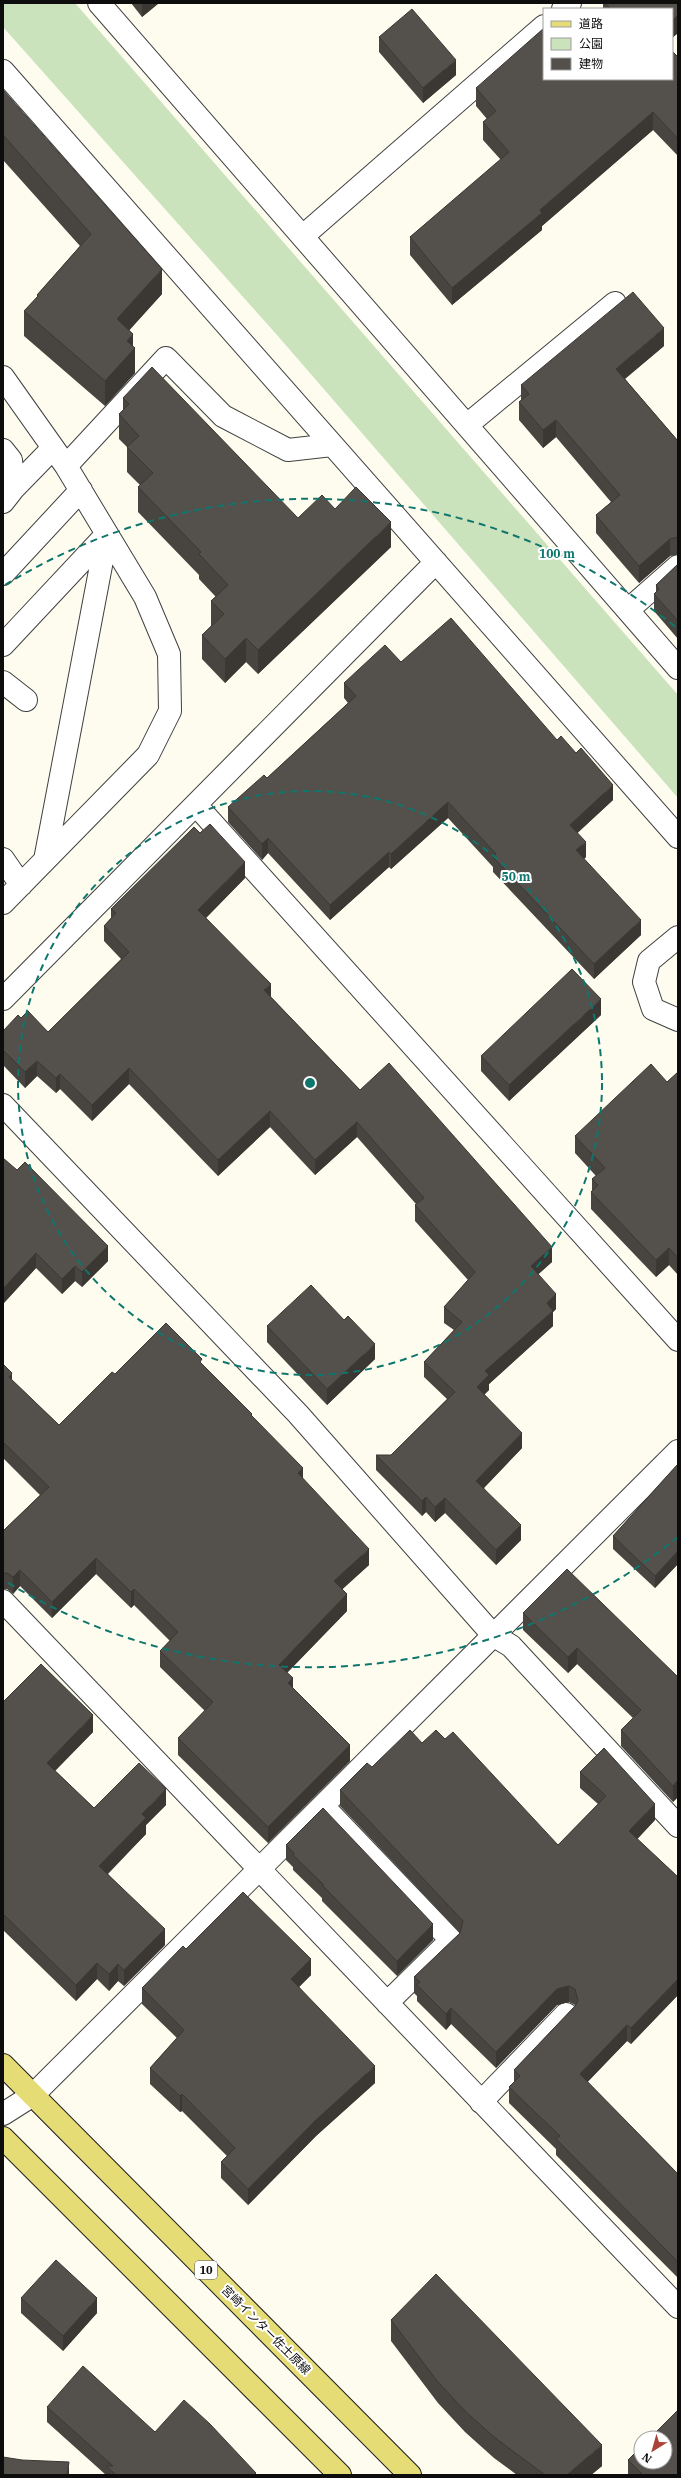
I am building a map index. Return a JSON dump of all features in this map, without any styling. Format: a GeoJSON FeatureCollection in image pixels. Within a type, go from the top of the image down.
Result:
{"type":"FeatureCollection","features":[{"type":"Feature","properties":{"kind":"main road","name":"宮崎インター佐土原線"},"geometry":{"type":"LineString","coordinates":[[3,2065],[410,2475]]}},
{"type":"Feature","properties":{"kind":"main road"},"geometry":{"type":"LineString","coordinates":[[3,2138],[340,2475]]}},
{"type":"Feature","properties":{"kind":"street"},"geometry":{"type":"LineString","coordinates":[[99,3],[678,668]]}},
{"type":"Feature","properties":{"kind":"street"},"geometry":{"type":"LineString","coordinates":[[303,236],[543,27]]}},
{"type":"Feature","properties":{"kind":"street"},"geometry":{"type":"LineString","coordinates":[[3,71],[678,837]]}},
{"type":"Feature","properties":{"kind":"street"},"geometry":{"type":"LineString","coordinates":[[467,424],[615,303]]}},
{"type":"Feature","properties":{"kind":"street"},"geometry":{"type":"LineString","coordinates":[[66,466],[166,358],[223,416],[288,450],[332,445]]}},
{"type":"Feature","properties":{"kind":"street"},"geometry":{"type":"LineString","coordinates":[[3,377],[66,466],[145,597],[169,654],[170,711],[148,755],[3,903]]}},
{"type":"Feature","properties":{"kind":"street"},"geometry":{"type":"LineString","coordinates":[[8,495],[53,448]]}},
{"type":"Feature","properties":{"kind":"street"},"geometry":{"type":"LineString","coordinates":[[3,450],[11,460],[8,495]]}},
{"type":"Feature","properties":{"kind":"street"},"geometry":{"type":"LineString","coordinates":[[3,574],[81,490]]}},
{"type":"Feature","properties":{"kind":"street"},"geometry":{"type":"LineString","coordinates":[[3,645],[107,534]]}},
{"type":"Feature","properties":{"kind":"street"},"geometry":{"type":"LineString","coordinates":[[45,860],[107,534]]}},
{"type":"Feature","properties":{"kind":"street"},"geometry":{"type":"LineString","coordinates":[[3,999],[436,562]]}},
{"type":"Feature","properties":{"kind":"street"},"geometry":{"type":"LineString","coordinates":[[628,610],[678,566]]}},
{"type":"Feature","properties":{"kind":"street"},"geometry":{"type":"LineString","coordinates":[[3,682],[26,700]]}},
{"type":"Feature","properties":{"kind":"street"},"geometry":{"type":"LineString","coordinates":[[196,805],[678,1340]]}},
{"type":"Feature","properties":{"kind":"street"},"geometry":{"type":"LineString","coordinates":[[3,859],[21,885]]}},
{"type":"Feature","properties":{"kind":"street"},"geometry":{"type":"LineString","coordinates":[[678,937],[649,961],[644,982],[653,1009],[678,1020]]}},
{"type":"Feature","properties":{"kind":"street"},"geometry":{"type":"LineString","coordinates":[[3,1105],[298,1414],[493,1635],[511,1646],[678,1826]]}},
{"type":"Feature","properties":{"kind":"street"},"geometry":{"type":"LineString","coordinates":[[3,2114],[33,2095],[678,1451]]}},
{"type":"Feature","properties":{"kind":"street"},"geometry":{"type":"LineString","coordinates":[[3,1601],[678,2307]]}},
{"type":"Feature","properties":{"kind":"street"},"geometry":{"type":"LineString","coordinates":[[323,1806],[451,1940],[387,2003]]}},
{"type":"Feature","properties":{"kind":"street"},"geometry":{"type":"LineString","coordinates":[[481,2102],[566,2014]]}},
{"type":"Feature","properties":{"kind":"green space"},"geometry":{"type":"Polygon","coordinates":[[[3,3],[75,3],[678,695],[678,798],[277,335],[3,27],[3,3]]]}},
{"type":"Feature","properties":{"kind":"building"},"geometry":{"type":"Polygon","coordinates":[[[678,3],[678,15],[673,20],[673,8],[610,8],[606,4],[678,3]]]}},
{"type":"Feature","properties":{"kind":"building"},"geometry":{"type":"Polygon","coordinates":[[[412,9],[456,60],[423,88],[379,37],[412,9]]]}},
{"type":"Feature","properties":{"kind":"building"},"geometry":{"type":"Polygon","coordinates":[[[543,29],[543,80],[673,80],[673,52],[678,57],[678,139],[653,112],[540,210],[542,213],[452,288],[410,237],[509,152],[483,122],[496,111],[476,88],[543,29]]]}},
{"type":"Feature","properties":{"kind":"building"},"geometry":{"type":"Polygon","coordinates":[[[3,90],[162,269],[117,319],[133,334],[127,341],[135,348],[105,381],[24,311],[91,234],[3,135],[3,90]]]}},
{"type":"Feature","properties":{"kind":"building"},"geometry":{"type":"Polygon","coordinates":[[[633,292],[664,328],[616,369],[678,441],[678,537],[670,539],[639,566],[596,515],[620,495],[556,420],[543,430],[519,402],[529,394],[521,385],[633,292]]]}},
{"type":"Feature","properties":{"kind":"building"},"geometry":{"type":"Polygon","coordinates":[[[152,367],[298,518],[322,495],[335,509],[356,487],[391,522],[258,650],[246,638],[225,659],[202,635],[224,614],[211,601],[228,585],[199,554],[201,552],[138,487],[153,473],[127,447],[139,436],[119,414],[129,404],[123,398],[152,367]]]}},
{"type":"Feature","properties":{"kind":"building"},"geometry":{"type":"Polygon","coordinates":[[[678,564],[678,621],[654,594],[659,589],[656,585],[678,564]]]}},
{"type":"Feature","properties":{"kind":"building"},"geometry":{"type":"Polygon","coordinates":[[[451,618],[557,740],[561,736],[576,753],[581,748],[613,785],[570,825],[586,842],[576,850],[641,920],[594,964],[493,857],[496,854],[448,802],[391,854],[389,852],[330,905],[268,838],[262,844],[228,807],[264,775],[267,778],[356,696],[344,683],[385,645],[401,662],[451,618]]]}},
{"type":"Feature","properties":{"kind":"building"},"geometry":{"type":"Polygon","coordinates":[[[210,824],[245,862],[198,910],[271,984],[264,990],[360,1090],[389,1063],[552,1247],[531,1266],[556,1294],[547,1303],[553,1311],[485,1371],[489,1375],[477,1387],[522,1433],[476,1481],[521,1525],[496,1550],[445,1498],[435,1507],[426,1497],[422,1501],[376,1455],[391,1455],[455,1392],[424,1362],[462,1322],[444,1307],[475,1272],[415,1205],[424,1198],[357,1122],[315,1160],[270,1111],[218,1160],[129,1068],[92,1105],[60,1074],[56,1078],[37,1061],[25,1072],[3,1050],[3,1031],[18,1015],[21,1018],[28,1011],[48,1032],[129,952],[104,926],[116,913],[111,909],[194,827],[200,833],[210,824]]]}},
{"type":"Feature","properties":{"kind":"building"},"geometry":{"type":"Polygon","coordinates":[[[572,969],[601,999],[509,1085],[481,1056],[572,969]]]}},
{"type":"Feature","properties":{"kind":"building"},"geometry":{"type":"Polygon","coordinates":[[[651,1064],[667,1082],[678,1072],[678,1258],[669,1248],[656,1260],[591,1192],[598,1185],[592,1179],[605,1168],[575,1136],[651,1064]]]}},
{"type":"Feature","properties":{"kind":"building"},"geometry":{"type":"Polygon","coordinates":[[[3,1158],[17,1170],[25,1162],[108,1246],[82,1272],[75,1266],[62,1279],[36,1253],[3,1289],[3,1158]]]}},
{"type":"Feature","properties":{"kind":"building"},"geometry":{"type":"Polygon","coordinates":[[[311,1285],[344,1320],[348,1316],[375,1344],[327,1389],[267,1326],[311,1285]]]}},
{"type":"Feature","properties":{"kind":"building"},"geometry":{"type":"Polygon","coordinates":[[[166,1323],[202,1359],[200,1362],[303,1468],[298,1473],[369,1549],[334,1581],[347,1594],[279,1665],[293,1678],[288,1683],[350,1745],[268,1827],[178,1738],[213,1702],[160,1651],[178,1632],[134,1589],[131,1592],[96,1558],[52,1602],[20,1570],[13,1577],[7,1573],[3,1573],[3,1531],[49,1487],[3,1442],[3,1364],[12,1373],[9,1377],[59,1425],[112,1372],[115,1374],[166,1323]]]}},
{"type":"Feature","properties":{"kind":"building"},"geometry":{"type":"Polygon","coordinates":[[[678,1464],[678,1551],[655,1576],[613,1536],[678,1464]]]}},
{"type":"Feature","properties":{"kind":"building"},"geometry":{"type":"Polygon","coordinates":[[[567,1569],[678,1677],[678,1782],[677,1781],[673,1786],[621,1730],[641,1710],[577,1648],[568,1657],[523,1613],[567,1569]]]}},
{"type":"Feature","properties":{"kind":"building"},"geometry":{"type":"Polygon","coordinates":[[[41,1664],[93,1715],[47,1763],[94,1808],[139,1763],[166,1789],[142,1814],[146,1818],[99,1866],[165,1929],[124,1970],[118,1964],[109,1974],[97,1963],[76,1985],[3,1914],[3,1702],[41,1664]]]}},
{"type":"Feature","properties":{"kind":"building"},"geometry":{"type":"Polygon","coordinates":[[[410,1730],[422,1743],[436,1730],[445,1739],[453,1732],[558,1845],[606,1796],[580,1772],[604,1748],[655,1804],[629,1831],[678,1877],[678,1979],[631,2028],[627,2025],[580,2074],[678,2174],[678,2262],[556,2139],[560,2136],[509,2087],[520,2076],[514,2070],[575,2006],[578,2001],[575,1989],[569,1986],[557,1989],[496,2052],[451,2008],[446,2014],[417,1985],[420,1982],[414,1977],[460,1933],[463,1921],[340,1790],[367,1763],[372,1767],[410,1730]]]}},
{"type":"Feature","properties":{"kind":"building"},"geometry":{"type":"Polygon","coordinates":[[[323,1808],[433,1924],[397,1961],[293,1855],[294,1853],[286,1845],[323,1808]]]}},
{"type":"Feature","properties":{"kind":"building"},"geometry":{"type":"Polygon","coordinates":[[[243,1892],[311,1959],[291,1979],[375,2066],[316,2120],[248,2189],[221,2162],[235,2148],[182,2094],[180,2096],[150,2068],[184,2030],[142,1988],[183,1946],[186,1949],[243,1892]]]}},
{"type":"Feature","properties":{"kind":"building"},"geometry":{"type":"Polygon","coordinates":[[[56,2260],[97,2298],[63,2336],[21,2298],[56,2260]]]}},
{"type":"Feature","properties":{"kind":"building"},"geometry":{"type":"Polygon","coordinates":[[[436,2274],[602,2445],[567,2475],[545,2475],[494,2437],[465,2411],[438,2382],[391,2320],[436,2274]]]}},
{"type":"Feature","properties":{"kind":"building"},"geometry":{"type":"Polygon","coordinates":[[[83,2366],[155,2432],[184,2400],[210,2424],[256,2473],[254,2475],[116,2475],[106,2466],[113,2466],[47,2407],[83,2366]]]}},
{"type":"Feature","properties":{"kind":"building"},"geometry":{"type":"Polygon","coordinates":[[[678,2410],[678,2475],[643,2475],[638,2470],[673,2470],[673,2430],[658,2430],[678,2410]]]}},
{"type":"Feature","properties":{"kind":"building"},"geometry":{"type":"Polygon","coordinates":[[[633,2455],[633,2465],[628,2460],[633,2455]]]}},
{"type":"Feature","properties":{"kind":"building"},"geometry":{"type":"Polygon","coordinates":[[[3,2457],[22,2460],[69,2462],[67,2475],[3,2475],[3,2457]]]}}]}
